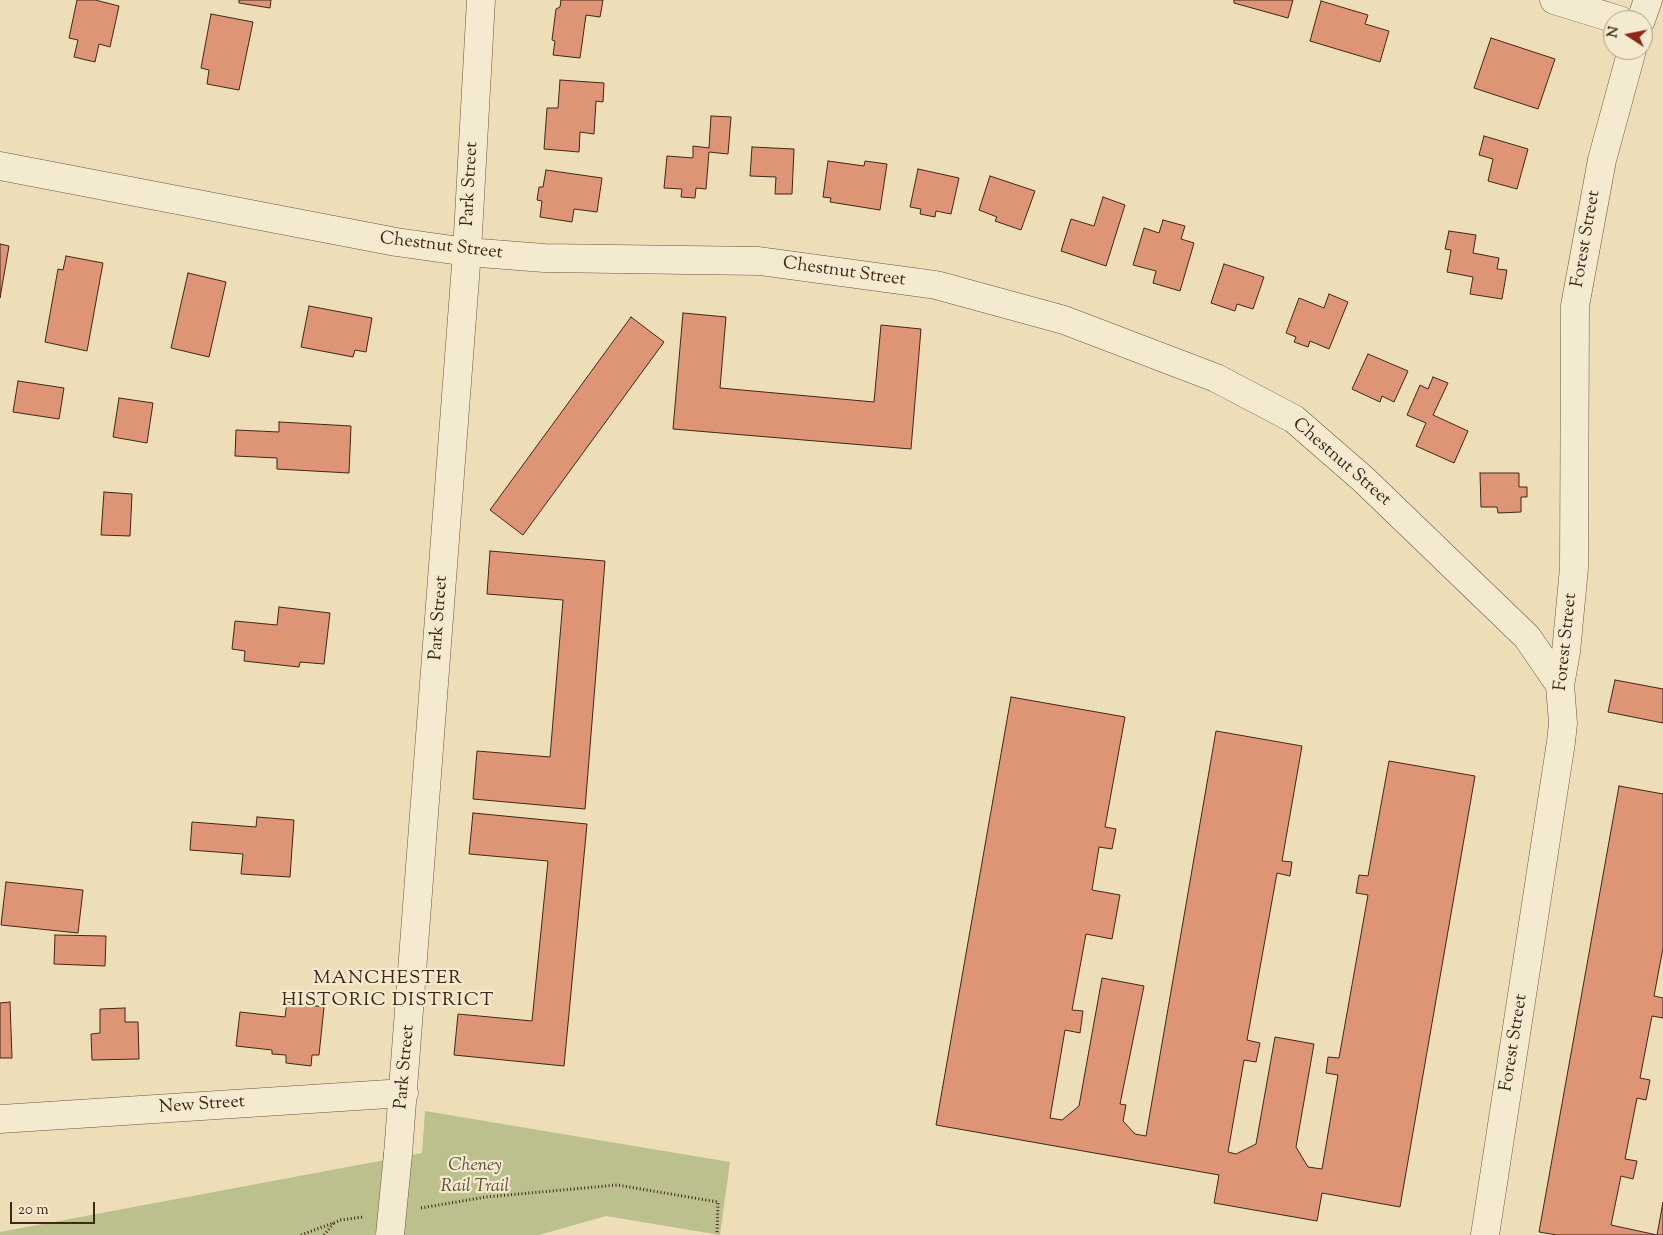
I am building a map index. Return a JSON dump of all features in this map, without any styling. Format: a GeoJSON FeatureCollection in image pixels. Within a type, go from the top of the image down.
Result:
{"type":"FeatureCollection","features":[{"type":"Feature","properties":{"kind":"street","name":"Park Street"},"geometry":{"type":"LineString","coordinates":[[390,1235],[404,1093],[467,252],[481,0]]}},
{"type":"Feature","properties":{"kind":"street"},"geometry":{"type":"LineString","coordinates":[[1554,0],[1603,15]]}},
{"type":"Feature","properties":{"kind":"street","name":"Forest Street"},"geometry":{"type":"LineString","coordinates":[[1485,1235],[1562,742],[1563,723],[1560,685],[1566,652],[1574,568],[1575,306],[1602,160],[1629,60]]}},
{"type":"Feature","properties":{"kind":"street","name":"Chestnut Street"},"geometry":{"type":"LineString","coordinates":[[0,166],[396,242],[467,252],[544,258],[759,261],[936,285],[1064,320],[1216,378],[1294,419],[1363,479],[1526,637],[1560,685]]}},
{"type":"Feature","properties":{"kind":"street","name":"New Street"},"geometry":{"type":"LineString","coordinates":[[0,1119],[404,1093]]}},
{"type":"Feature","properties":{"kind":"path"},"geometry":{"type":"LineString","coordinates":[[419,1208],[486,1197],[617,1185],[718,1202],[717,1234]]}},
{"type":"Feature","properties":{"kind":"path"},"geometry":{"type":"LineString","coordinates":[[301,1235],[334,1222],[371,1216]]}},
{"type":"Feature","properties":{"kind":"path"},"geometry":{"type":"LineString","coordinates":[[324,1235],[334,1222]]}},
{"type":"Feature","properties":{"kind":"green space","name":"Cheney Rail Trail"},"geometry":{"type":"Polygon","coordinates":[[[425,1111],[730,1162],[720,1235],[606,1216],[539,1235],[0,1235],[0,1232],[422,1153],[425,1111]]]}},
{"type":"Feature","properties":{"kind":"building"},"geometry":{"type":"Polygon","coordinates":[[[77,0],[95,0],[119,6],[110,47],[99,44],[95,62],[74,57],[78,40],[69,38],[77,0]]]}},
{"type":"Feature","properties":{"kind":"building"},"geometry":{"type":"Polygon","coordinates":[[[239,0],[271,0],[270,8],[239,3],[239,0]]]}},
{"type":"Feature","properties":{"kind":"building"},"geometry":{"type":"Polygon","coordinates":[[[561,0],[603,0],[600,17],[586,15],[580,58],[553,55],[555,41],[552,40],[556,9],[560,7],[561,0]]]}},
{"type":"Feature","properties":{"kind":"building"},"geometry":{"type":"Polygon","coordinates":[[[1234,0],[1293,0],[1288,18],[1234,3],[1234,0]]]}},
{"type":"Feature","properties":{"kind":"building"},"geometry":{"type":"Polygon","coordinates":[[[1321,1],[1368,15],[1365,24],[1389,31],[1380,62],[1310,41],[1321,1]]]}},
{"type":"Feature","properties":{"kind":"building"},"geometry":{"type":"Polygon","coordinates":[[[211,14],[253,22],[239,90],[207,84],[209,70],[201,68],[211,14]]]}},
{"type":"Feature","properties":{"kind":"building"},"geometry":{"type":"Polygon","coordinates":[[[1491,38],[1555,59],[1538,109],[1474,88],[1491,38]]]}},
{"type":"Feature","properties":{"kind":"building"},"geometry":{"type":"Polygon","coordinates":[[[560,80],[604,83],[603,102],[596,101],[594,134],[580,132],[579,152],[544,149],[547,108],[558,108],[560,80]]]}},
{"type":"Feature","properties":{"kind":"building"},"geometry":{"type":"Polygon","coordinates":[[[711,116],[731,117],[728,154],[709,152],[706,189],[696,188],[695,198],[681,197],[682,189],[664,188],[667,156],[693,158],[693,146],[709,148],[711,116]]]}},
{"type":"Feature","properties":{"kind":"building"},"geometry":{"type":"Polygon","coordinates":[[[1484,136],[1528,149],[1517,189],[1488,181],[1493,159],[1479,155],[1484,136]]]}},
{"type":"Feature","properties":{"kind":"building"},"geometry":{"type":"Polygon","coordinates":[[[752,147],[794,149],[792,194],[775,194],[776,177],[750,176],[752,147]]]}},
{"type":"Feature","properties":{"kind":"building"},"geometry":{"type":"Polygon","coordinates":[[[828,161],[864,166],[865,161],[887,164],[880,210],[830,202],[831,198],[823,197],[828,161]]]}},
{"type":"Feature","properties":{"kind":"building"},"geometry":{"type":"Polygon","coordinates":[[[918,169],[959,178],[951,214],[936,211],[935,217],[920,214],[921,209],[910,207],[918,169]]]}},
{"type":"Feature","properties":{"kind":"building"},"geometry":{"type":"Polygon","coordinates":[[[546,170],[602,178],[597,212],[574,209],[572,222],[540,217],[542,201],[537,200],[539,187],[543,187],[546,170]]]}},
{"type":"Feature","properties":{"kind":"building"},"geometry":{"type":"Polygon","coordinates":[[[990,176],[1035,191],[1021,230],[995,221],[997,217],[979,210],[990,176]]]}},
{"type":"Feature","properties":{"kind":"building"},"geometry":{"type":"Polygon","coordinates":[[[1103,197],[1125,205],[1106,266],[1061,251],[1071,219],[1094,226],[1103,197]]]}},
{"type":"Feature","properties":{"kind":"building"},"geometry":{"type":"Polygon","coordinates":[[[1163,220],[1185,226],[1181,239],[1194,243],[1180,291],[1153,283],[1156,271],[1133,265],[1144,228],[1159,233],[1163,220]]]}},
{"type":"Feature","properties":{"kind":"building"},"geometry":{"type":"Polygon","coordinates":[[[1449,231],[1476,235],[1473,253],[1499,258],[1497,269],[1507,270],[1502,299],[1470,294],[1473,277],[1447,272],[1451,250],[1445,249],[1449,231]]]}},
{"type":"Feature","properties":{"kind":"building"},"geometry":{"type":"Polygon","coordinates":[[[0,244],[9,246],[0,298],[0,244]]]}},
{"type":"Feature","properties":{"kind":"building"},"geometry":{"type":"Polygon","coordinates":[[[66,256],[103,263],[87,351],[45,342],[58,269],[63,270],[66,256]]]}},
{"type":"Feature","properties":{"kind":"building"},"geometry":{"type":"Polygon","coordinates":[[[1224,264],[1264,277],[1253,309],[1237,304],[1235,311],[1211,303],[1224,264]]]}},
{"type":"Feature","properties":{"kind":"building"},"geometry":{"type":"Polygon","coordinates":[[[188,273],[226,282],[209,357],[171,348],[188,273]]]}},
{"type":"Feature","properties":{"kind":"building"},"geometry":{"type":"Polygon","coordinates":[[[1329,294],[1348,302],[1329,349],[1310,341],[1308,347],[1294,342],[1296,337],[1286,333],[1299,298],[1324,308],[1329,294]]]}},
{"type":"Feature","properties":{"kind":"building"},"geometry":{"type":"Polygon","coordinates":[[[309,306],[372,318],[366,352],[355,350],[353,357],[301,347],[309,306]]]}},
{"type":"Feature","properties":{"kind":"building"},"geometry":{"type":"Polygon","coordinates":[[[683,313],[726,317],[720,388],[874,402],[881,325],[921,329],[911,449],[673,429],[683,313]]]}},
{"type":"Feature","properties":{"kind":"building"},"geometry":{"type":"Polygon","coordinates":[[[631,317],[664,342],[523,535],[490,510],[631,317]]]}},
{"type":"Feature","properties":{"kind":"building"},"geometry":{"type":"Polygon","coordinates":[[[1368,354],[1408,371],[1394,402],[1382,396],[1380,402],[1352,389],[1368,354]]]}},
{"type":"Feature","properties":{"kind":"building"},"geometry":{"type":"Polygon","coordinates":[[[1433,377],[1448,383],[1433,415],[1468,431],[1454,463],[1416,446],[1426,423],[1407,415],[1420,385],[1428,389],[1433,377]]]}},
{"type":"Feature","properties":{"kind":"building"},"geometry":{"type":"Polygon","coordinates":[[[18,381],[64,388],[59,419],[13,412],[18,381]]]}},
{"type":"Feature","properties":{"kind":"building"},"geometry":{"type":"Polygon","coordinates":[[[119,398],[153,403],[147,443],[113,437],[119,398]]]}},
{"type":"Feature","properties":{"kind":"building"},"geometry":{"type":"Polygon","coordinates":[[[279,422],[351,426],[349,473],[277,469],[277,458],[235,456],[236,430],[279,432],[279,422]]]}},
{"type":"Feature","properties":{"kind":"building"},"geometry":{"type":"Polygon","coordinates":[[[1480,473],[1519,473],[1519,487],[1527,487],[1527,497],[1521,497],[1521,512],[1498,513],[1497,507],[1481,507],[1480,473]]]}},
{"type":"Feature","properties":{"kind":"building"},"geometry":{"type":"Polygon","coordinates":[[[104,492],[132,494],[130,536],[101,535],[104,492]]]}},
{"type":"Feature","properties":{"kind":"building"},"geometry":{"type":"Polygon","coordinates":[[[490,551],[605,561],[585,809],[473,799],[477,751],[550,757],[563,600],[487,594],[490,551]]]}},
{"type":"Feature","properties":{"kind":"building"},"geometry":{"type":"Polygon","coordinates":[[[279,607],[330,613],[324,664],[300,662],[299,667],[244,661],[245,651],[232,649],[235,621],[277,625],[279,607]]]}},
{"type":"Feature","properties":{"kind":"building"},"geometry":{"type":"Polygon","coordinates":[[[1615,680],[1663,689],[1663,723],[1608,712],[1615,680]]]}},
{"type":"Feature","properties":{"kind":"building"},"geometry":{"type":"Polygon","coordinates":[[[1011,697],[1125,717],[1105,827],[1116,829],[1112,849],[1099,847],[1092,890],[1120,895],[1112,939],[1086,934],[1072,1010],[1083,1011],[1080,1033],[1065,1030],[1050,1118],[1062,1120],[1079,1106],[1102,978],[1144,986],[1120,1104],[1126,1105],[1123,1121],[1135,1134],[1146,1136],[1216,731],[1302,746],[1282,861],[1292,862],[1290,876],[1277,873],[1247,1040],[1260,1043],[1256,1062],[1244,1060],[1228,1152],[1236,1154],[1256,1144],[1275,1037],[1314,1044],[1296,1147],[1308,1167],[1322,1169],[1338,1075],[1326,1073],[1328,1057],[1339,1058],[1368,895],[1356,893],[1359,875],[1368,876],[1389,761],[1475,776],[1400,1207],[1322,1193],[1317,1221],[1214,1203],[1219,1175],[936,1125],[1011,697]]]}},
{"type":"Feature","properties":{"kind":"building"},"geometry":{"type":"Polygon","coordinates":[[[1619,786],[1663,794],[1663,948],[1654,996],[1663,998],[1663,1018],[1652,1016],[1640,1078],[1650,1080],[1646,1100],[1637,1098],[1625,1159],[1637,1161],[1633,1179],[1621,1176],[1611,1225],[1657,1235],[1557,1235],[1539,1232],[1619,786]]]}},
{"type":"Feature","properties":{"kind":"building"},"geometry":{"type":"Polygon","coordinates":[[[473,813],[587,824],[564,1066],[454,1055],[458,1014],[532,1021],[548,861],[469,854],[473,813]]]}},
{"type":"Feature","properties":{"kind":"building"},"geometry":{"type":"Polygon","coordinates":[[[257,817],[294,820],[290,877],[241,874],[243,854],[190,850],[192,822],[256,827],[257,817]]]}},
{"type":"Feature","properties":{"kind":"building"},"geometry":{"type":"Polygon","coordinates":[[[6,882],[83,890],[78,933],[1,925],[6,882]]]}},
{"type":"Feature","properties":{"kind":"building"},"geometry":{"type":"Polygon","coordinates":[[[55,935],[106,936],[105,966],[54,964],[55,935]]]}},
{"type":"Feature","properties":{"kind":"building"},"geometry":{"type":"Polygon","coordinates":[[[10,1002],[12,1058],[0,1058],[0,1003],[10,1002]]]}},
{"type":"Feature","properties":{"kind":"building"},"geometry":{"type":"Polygon","coordinates":[[[287,1002],[324,1007],[319,1055],[312,1055],[311,1066],[286,1063],[286,1055],[272,1054],[272,1050],[236,1046],[240,1012],[285,1017],[287,1002]]]}},
{"type":"Feature","properties":{"kind":"building"},"geometry":{"type":"Polygon","coordinates":[[[125,1008],[125,1022],[138,1022],[139,1059],[92,1060],[91,1034],[100,1033],[100,1009],[125,1008]]]}},
{"type":"Feature","properties":{"kind":"building"},"geometry":{"type":"Polygon","coordinates":[[[1663,1202],[1663,1235],[1657,1235],[1663,1202]]]}},
{"type":"Feature","properties":{"kind":"district","name":"MANCHESTER HISTORIC DISTRICT"},"geometry":{"type":"Point","coordinates":[388,991]}}]}
